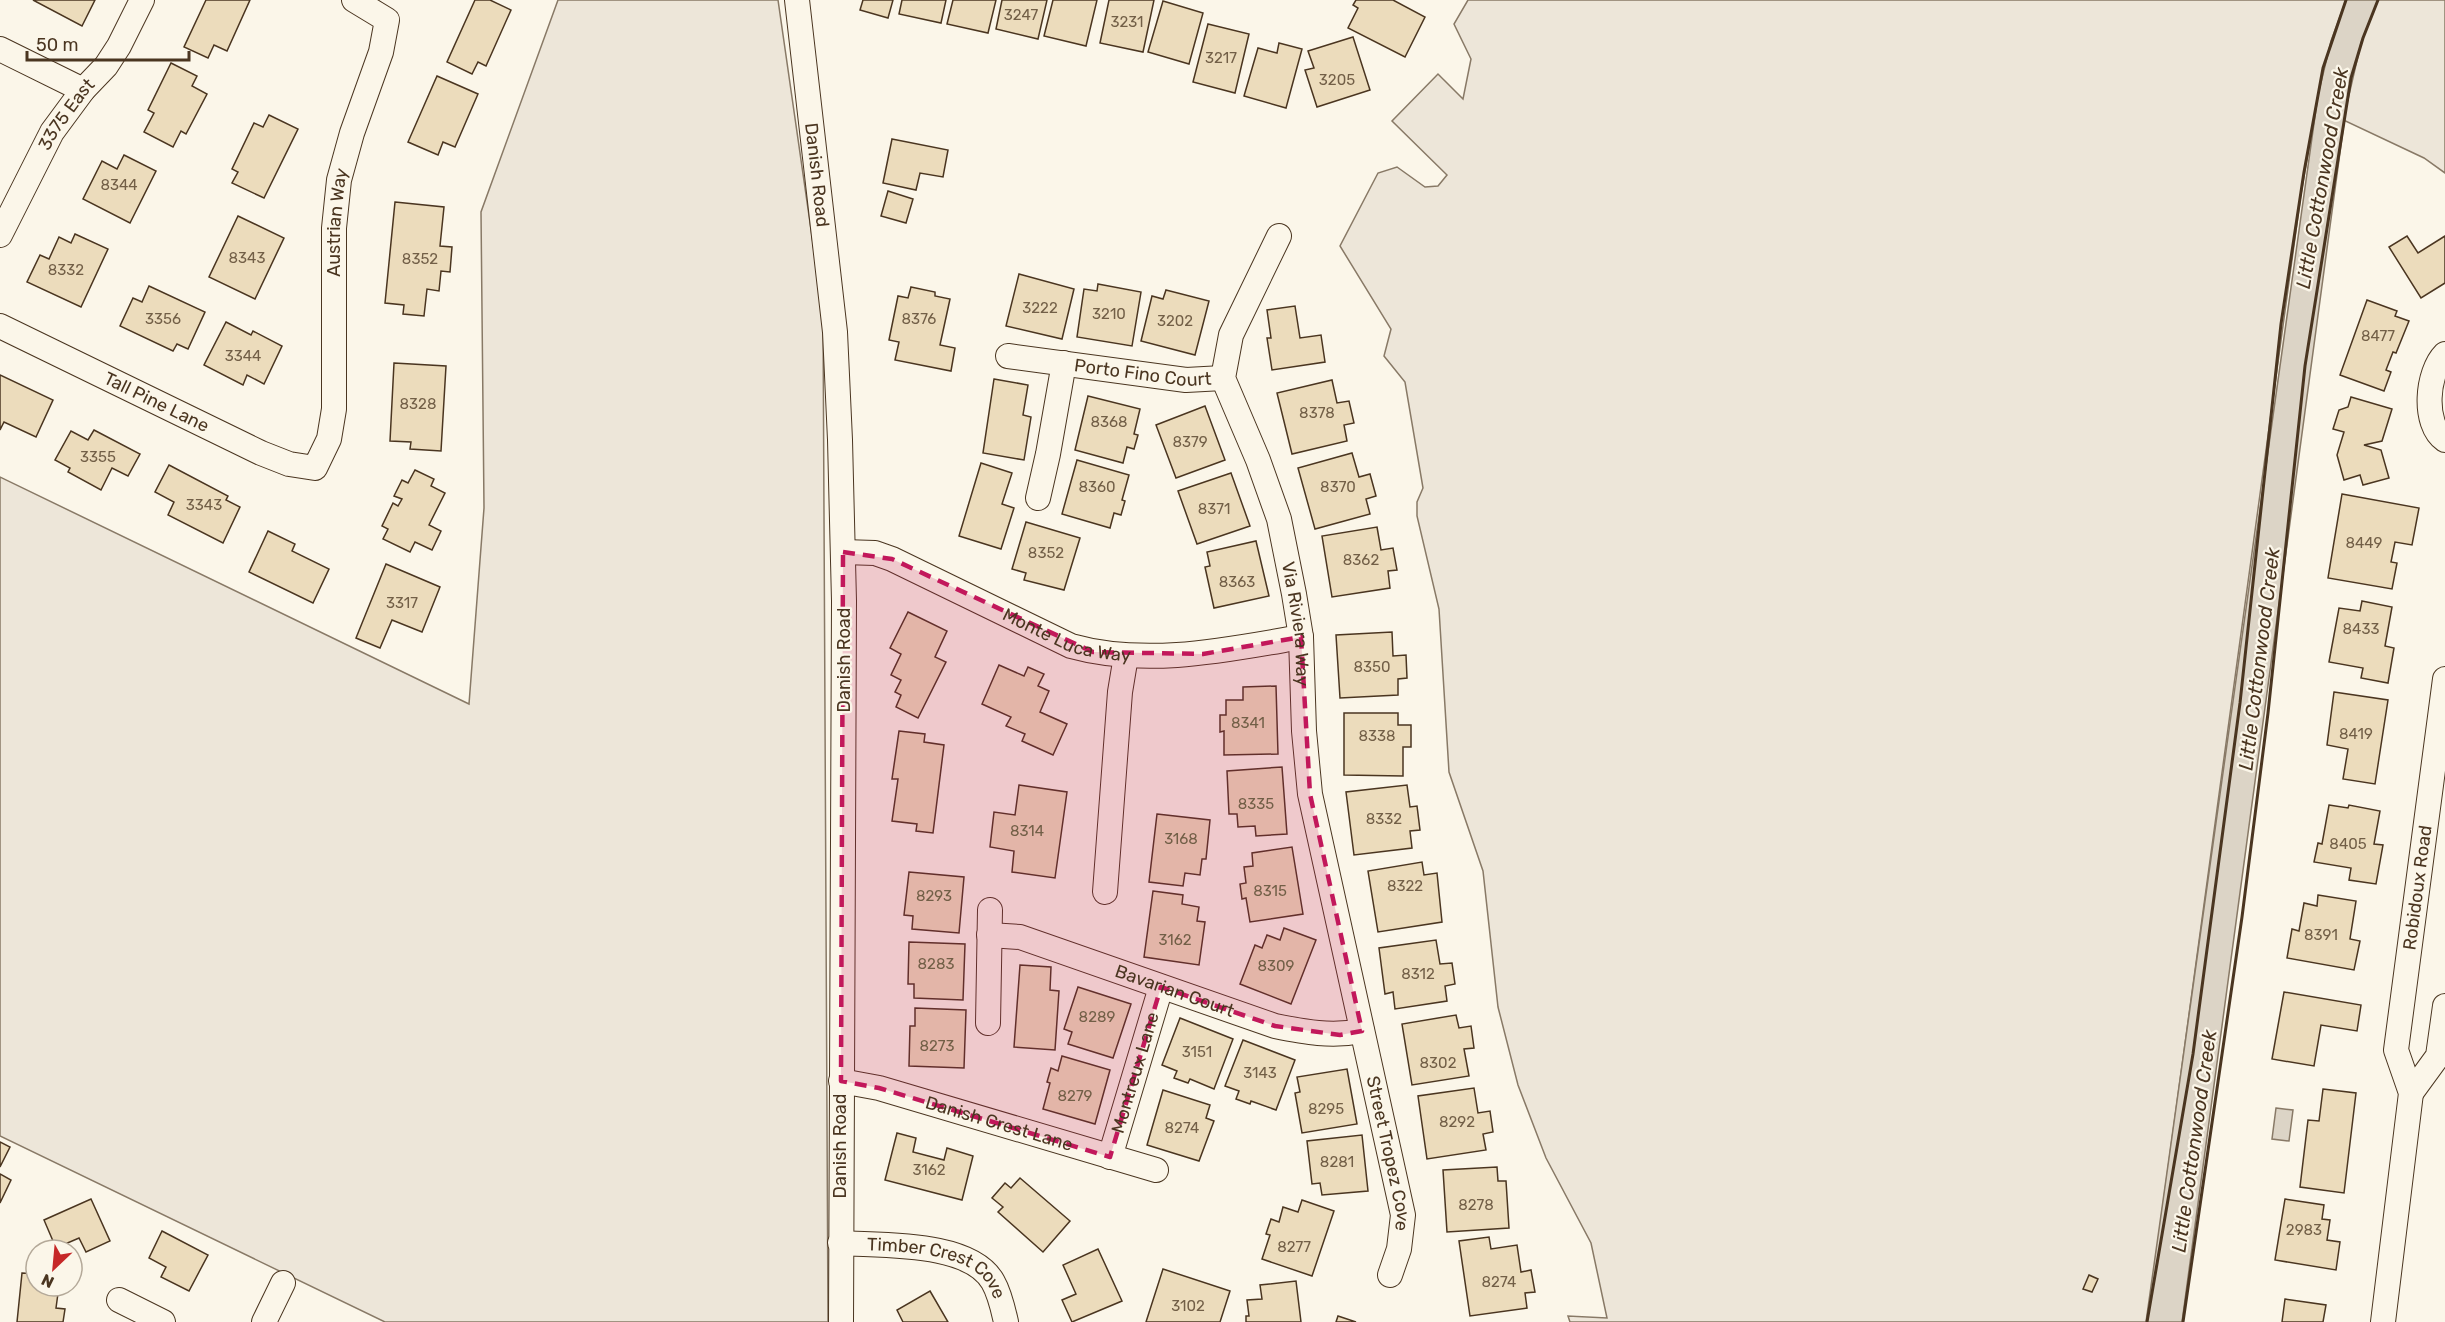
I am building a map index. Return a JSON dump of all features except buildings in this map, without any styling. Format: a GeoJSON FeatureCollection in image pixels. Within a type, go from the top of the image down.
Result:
{"type":"FeatureCollection","features":[{"type":"Feature","properties":{"kind":"street","name":"3375 East"},"geometry":{"type":"LineString","coordinates":[[0,235],[52,132],[83,90],[106,66],[119,46],[142,0]]}},
{"type":"Feature","properties":{"kind":"street","name":"Austrian Way"},"geometry":{"type":"LineString","coordinates":[[315,468],[329,439],[334,409],[334,228],[339,180],[352,133],[381,52],[387,20],[354,0]]}},
{"type":"Feature","properties":{"kind":"street","name":"Danish Road"},"geometry":{"type":"LineString","coordinates":[[797,0],[835,332],[843,552],[841,1322]]}},
{"type":"Feature","properties":{"kind":"street"},"geometry":{"type":"LineString","coordinates":[[0,49],[83,90]]}},
{"type":"Feature","properties":{"kind":"street"},"geometry":{"type":"LineString","coordinates":[[1222,378],[1232,334],[1279,236]]}},
{"type":"Feature","properties":{"kind":"street","name":"Tall Pine Lane"},"geometry":{"type":"LineString","coordinates":[[0,326],[261,453],[289,464],[315,468]]}},
{"type":"Feature","properties":{"kind":"street"},"geometry":{"type":"LineString","coordinates":[[2445,354],[2434,371],[2429,409],[2432,423],[2439,436],[2445,440]]}},
{"type":"Feature","properties":{"kind":"street","name":"Porto Fino Court"},"geometry":{"type":"LineString","coordinates":[[1008,356],[1186,380],[1222,378]]}},
{"type":"Feature","properties":{"kind":"street","name":"Porto Fino Court"},"geometry":{"type":"LineString","coordinates":[[1038,498],[1064,363]]}},
{"type":"Feature","properties":{"kind":"street","name":"Via Riviera Way"},"geometry":{"type":"LineString","coordinates":[[1222,378],[1258,460],[1279,519],[1301,637],[1304,731],[1310,794],[1362,1031]]}},
{"type":"Feature","properties":{"kind":"street","name":"Monte Luca Way"},"geometry":{"type":"LineString","coordinates":[[843,552],[875,553],[892,559],[1071,646],[1093,652],[1126,656],[1203,654],[1301,637]]}},
{"type":"Feature","properties":{"kind":"street"},"geometry":{"type":"LineString","coordinates":[[1105,892],[1120,692],[1126,656]]}},
{"type":"Feature","properties":{"kind":"street","name":"Robidoux Road"},"geometry":{"type":"LineString","coordinates":[[2383,1322],[2411,1094],[2396,1050],[2445,679]]}},
{"type":"Feature","properties":{"kind":"street"},"geometry":{"type":"LineString","coordinates":[[988,1023],[990,910]]}},
{"type":"Feature","properties":{"kind":"street","name":"Bavarian Court"},"geometry":{"type":"LineString","coordinates":[[989,935],[1020,937],[1286,1028],[1309,1033],[1340,1035],[1362,1031]]}},
{"type":"Feature","properties":{"kind":"street","name":"Montreux Lane"},"geometry":{"type":"LineString","coordinates":[[1110,1157],[1161,987]]}},
{"type":"Feature","properties":{"kind":"street","name":"Robidoux Road"},"geometry":{"type":"LineString","coordinates":[[2411,1094],[2439,1056],[2445,1006]]}},
{"type":"Feature","properties":{"kind":"street","name":"Street Tropez Cove"},"geometry":{"type":"LineString","coordinates":[[1362,1031],[1403,1215],[1399,1249],[1390,1275]]}},
{"type":"Feature","properties":{"kind":"street","name":"Danish Crest Lane"},"geometry":{"type":"LineString","coordinates":[[841,1081],[879,1088],[1156,1170]]}},
{"type":"Feature","properties":{"kind":"street","name":"Timber Crest Cove"},"geometry":{"type":"LineString","coordinates":[[840,1243],[914,1248],[953,1254],[975,1263],[993,1280],[1006,1322]]}},
{"type":"Feature","properties":{"kind":"street"},"geometry":{"type":"LineString","coordinates":[[264,1322],[283,1283]]}},
{"type":"Feature","properties":{"kind":"street"},"geometry":{"type":"LineString","coordinates":[[119,1300],[163,1322]]}},
{"type":"Feature","properties":{"kind":"highlighted area"},"geometry":{"type":"Polygon","coordinates":[[[843,552],[892,559],[1093,652],[1203,654],[1301,637],[1310,794],[1362,1031],[1340,1035],[1275,1026],[1161,987],[1110,1157],[879,1088],[841,1081],[843,552]]]}},
{"type":"Feature","properties":{"kind":"shaded area"},"geometry":{"type":"Polygon","coordinates":[[[558,0],[778,0],[823,313],[828,1322],[385,1322],[0,1136],[0,477],[469,704],[484,508],[481,212],[558,0]]]}},
{"type":"Feature","properties":{"kind":"shaded area"},"geometry":{"type":"Polygon","coordinates":[[[1468,0],[2445,0],[2445,173],[2424,158],[2316,107],[2301,194],[2147,1322],[1570,1322],[1568,1316],[1607,1318],[1591,1243],[1546,1158],[1518,1085],[1498,1007],[1483,871],[1449,772],[1439,609],[1417,516],[1417,502],[1423,488],[1405,382],[1384,356],[1391,329],[1340,246],[1378,173],[1397,167],[1425,187],[1438,186],[1447,175],[1392,121],[1438,74],[1463,99],[1471,59],[1454,24],[1468,0]]]}},
{"type":"Feature","properties":{"kind":"water","name":"Little Cottonwood Creek"},"geometry":{"type":"Polygon","coordinates":[[[2346,0],[2378,0],[2361,43],[2346,108],[2182,1322],[2146,1322],[2318,95],[2331,41],[2346,0]]]}},
{"type":"Feature","properties":{"kind":"water"},"geometry":{"type":"Polygon","coordinates":[[[2276,1108],[2293,1110],[2289,1141],[2272,1139],[2276,1108]]]}},
{"type":"Feature","properties":{"kind":"wall"},"geometry":{"type":"LineString","coordinates":[[2147,1322],[2193,1054],[2240,703],[2281,324],[2304,172],[2323,68],[2346,0]]}},
{"type":"Feature","properties":{"kind":"wall"},"geometry":{"type":"LineString","coordinates":[[2183,1322],[2242,917],[2268,713],[2305,366],[2351,78],[2378,0]]}}]}
